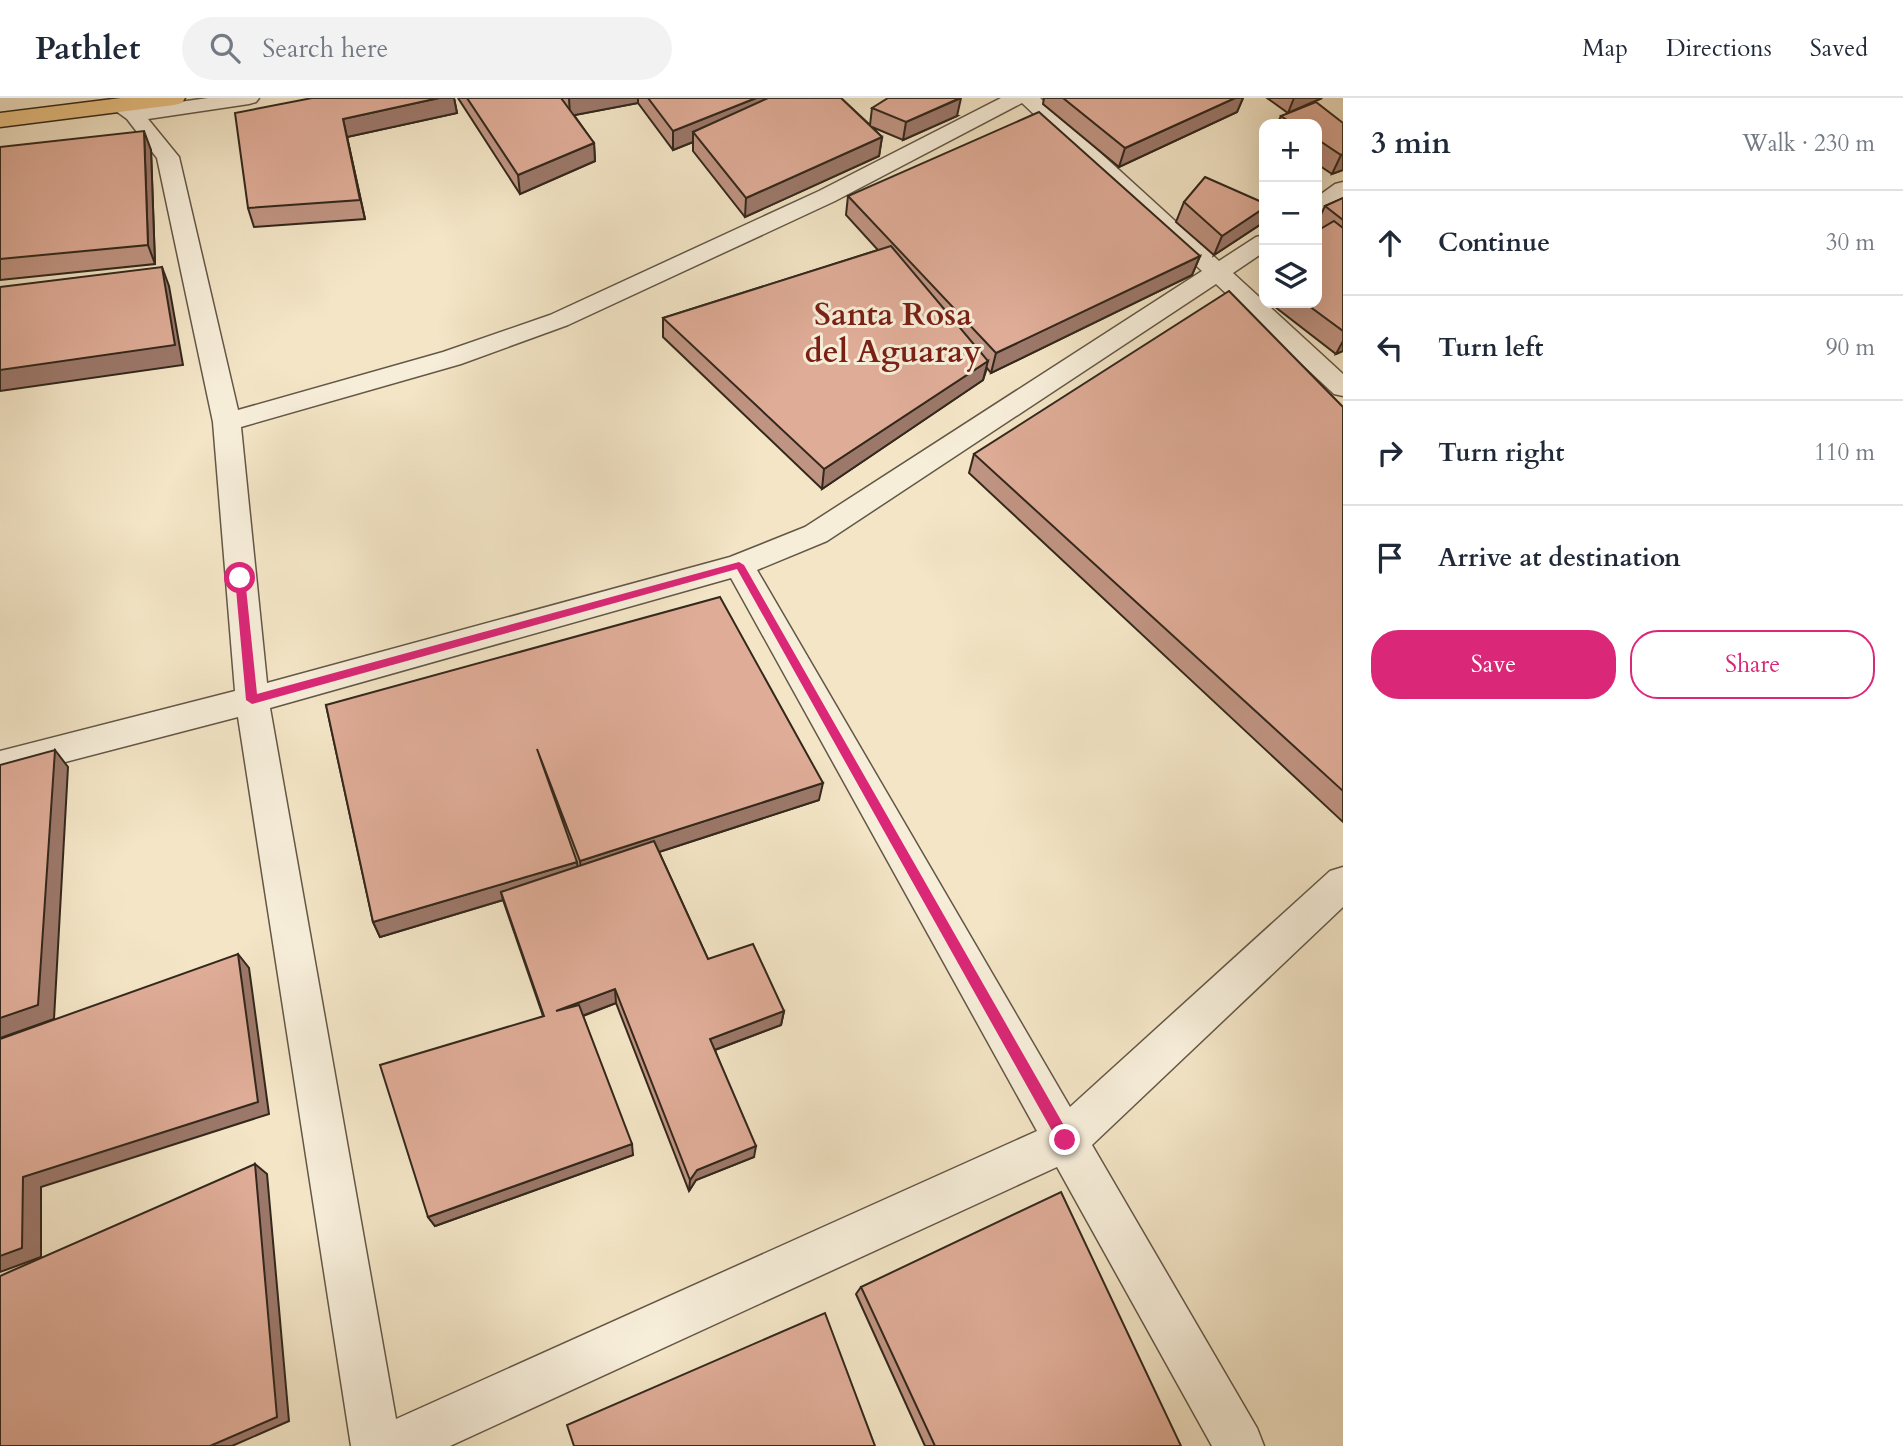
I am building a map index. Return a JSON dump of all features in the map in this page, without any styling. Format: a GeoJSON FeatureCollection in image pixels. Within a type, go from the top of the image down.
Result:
{"type":"FeatureCollection","features":[{"type":"Feature","properties":{"kind":"highway"},"geometry":{"type":"LineString","coordinates":[[0,120],[126,111],[174,98]]}},
{"type":"Feature","properties":{"kind":"street"},"geometry":{"type":"LineString","coordinates":[[126,111],[249,98]]}},
{"type":"Feature","properties":{"kind":"street"},"geometry":{"type":"LineString","coordinates":[[227,422],[452,358],[559,320],[827,196],[1016,98]]}},
{"type":"Feature","properties":{"kind":"street"},"geometry":{"type":"LineString","coordinates":[[1028,98],[1343,388]]}},
{"type":"Feature","properties":{"kind":"street"},"geometry":{"type":"LineString","coordinates":[[126,111],[168,157],[227,422],[252,700],[376,1446]]}},
{"type":"Feature","properties":{"kind":"street"},"geometry":{"type":"LineString","coordinates":[[1322,204],[1343,189]]}},
{"type":"Feature","properties":{"kind":"street"},"geometry":{"type":"LineString","coordinates":[[0,765],[252,700],[739,565],[816,534],[1260,245]]}},
{"type":"Feature","properties":{"kind":"street"},"geometry":{"type":"LineString","coordinates":[[739,565],[1239,1446]]}},
{"type":"Feature","properties":{"kind":"street"},"geometry":{"type":"LineString","coordinates":[[394,1446],[1065,1140],[1343,883]]}},
{"type":"Feature","properties":{"kind":"building"},"geometry":{"type":"Polygon","coordinates":[[[312,98],[439,98],[343,119],[360,200],[248,208],[235,113],[312,98]]]}},
{"type":"Feature","properties":{"kind":"building"},"geometry":{"type":"Polygon","coordinates":[[[467,98],[561,98],[594,143],[518,175],[467,98]]]}},
{"type":"Feature","properties":{"kind":"building"},"geometry":{"type":"Polygon","coordinates":[[[648,98],[756,98],[673,131],[648,98]]]}},
{"type":"Feature","properties":{"kind":"building"},"geometry":{"type":"Polygon","coordinates":[[[768,98],[841,98],[882,137],[746,198],[693,132],[768,98]]]}},
{"type":"Feature","properties":{"kind":"building"},"geometry":{"type":"Polygon","coordinates":[[[888,98],[960,98],[906,122],[872,108],[888,98]]]}},
{"type":"Feature","properties":{"kind":"building"},"geometry":{"type":"Polygon","coordinates":[[[1063,98],[1235,98],[1125,148],[1063,98]]]}},
{"type":"Feature","properties":{"kind":"building"},"geometry":{"type":"Polygon","coordinates":[[[1316,102],[1343,123],[1343,154],[1322,142],[1322,119],[1286,119],[1281,116],[1316,102]]]}},
{"type":"Feature","properties":{"kind":"building"},"geometry":{"type":"Polygon","coordinates":[[[1039,112],[1200,256],[996,353],[848,196],[1039,112]]]}},
{"type":"Feature","properties":{"kind":"building"},"geometry":{"type":"Polygon","coordinates":[[[144,131],[148,245],[0,259],[0,147],[144,131]]]}},
{"type":"Feature","properties":{"kind":"building"},"geometry":{"type":"Polygon","coordinates":[[[1205,177],[1259,201],[1259,211],[1222,236],[1184,202],[1205,177]]]}},
{"type":"Feature","properties":{"kind":"building"},"geometry":{"type":"Polygon","coordinates":[[[1343,198],[1343,220],[1325,206],[1343,198]]]}},
{"type":"Feature","properties":{"kind":"building"},"geometry":{"type":"Polygon","coordinates":[[[1334,221],[1343,228],[1343,331],[1312,308],[1322,308],[1322,228],[1334,221]]]}},
{"type":"Feature","properties":{"kind":"building"},"geometry":{"type":"Polygon","coordinates":[[[891,246],[988,361],[824,469],[663,318],[891,246]]]}},
{"type":"Feature","properties":{"kind":"building"},"geometry":{"type":"Polygon","coordinates":[[[162,267],[175,345],[0,370],[0,287],[162,267]]]}},
{"type":"Feature","properties":{"kind":"building"},"geometry":{"type":"Polygon","coordinates":[[[1229,291],[1343,407],[1343,791],[974,454],[1229,291]]]}},
{"type":"Feature","properties":{"kind":"building"},"geometry":{"type":"Polygon","coordinates":[[[720,597],[823,783],[580,861],[537,749],[577,862],[373,922],[326,705],[720,597]]]}},
{"type":"Feature","properties":{"kind":"building"},"geometry":{"type":"Polygon","coordinates":[[[55,750],[38,1005],[0,1018],[0,765],[55,750]]]}},
{"type":"Feature","properties":{"kind":"building"},"geometry":{"type":"Polygon","coordinates":[[[654,841],[708,959],[753,944],[784,1011],[710,1039],[756,1146],[697,1170],[690,1180],[615,989],[556,1011],[579,1005],[632,1144],[428,1217],[380,1065],[544,1016],[501,892],[654,841]]]}},
{"type":"Feature","properties":{"kind":"building"},"geometry":{"type":"Polygon","coordinates":[[[238,954],[258,1102],[23,1177],[22,1248],[0,1256],[0,1039],[238,954]]]}},
{"type":"Feature","properties":{"kind":"building"},"geometry":{"type":"Polygon","coordinates":[[[255,1164],[277,1417],[210,1446],[0,1446],[0,1276],[255,1164]]]}},
{"type":"Feature","properties":{"kind":"building"},"geometry":{"type":"Polygon","coordinates":[[[1061,1192],[1181,1446],[935,1446],[861,1287],[1061,1192]]]}},
{"type":"Feature","properties":{"kind":"building"},"geometry":{"type":"Polygon","coordinates":[[[825,1313],[875,1446],[574,1446],[567,1425],[825,1313]]]}},
{"type":"Feature","properties":{"kind":"district","name":"Santa Rosa del Aguaray"},"geometry":{"type":"Point","coordinates":[893,334]}},
{"type":"Feature","properties":{"kind":"route"},"geometry":{"type":"LineString","coordinates":[[240,578],[252,700],[739,565],[1065,1140]]}}]}
